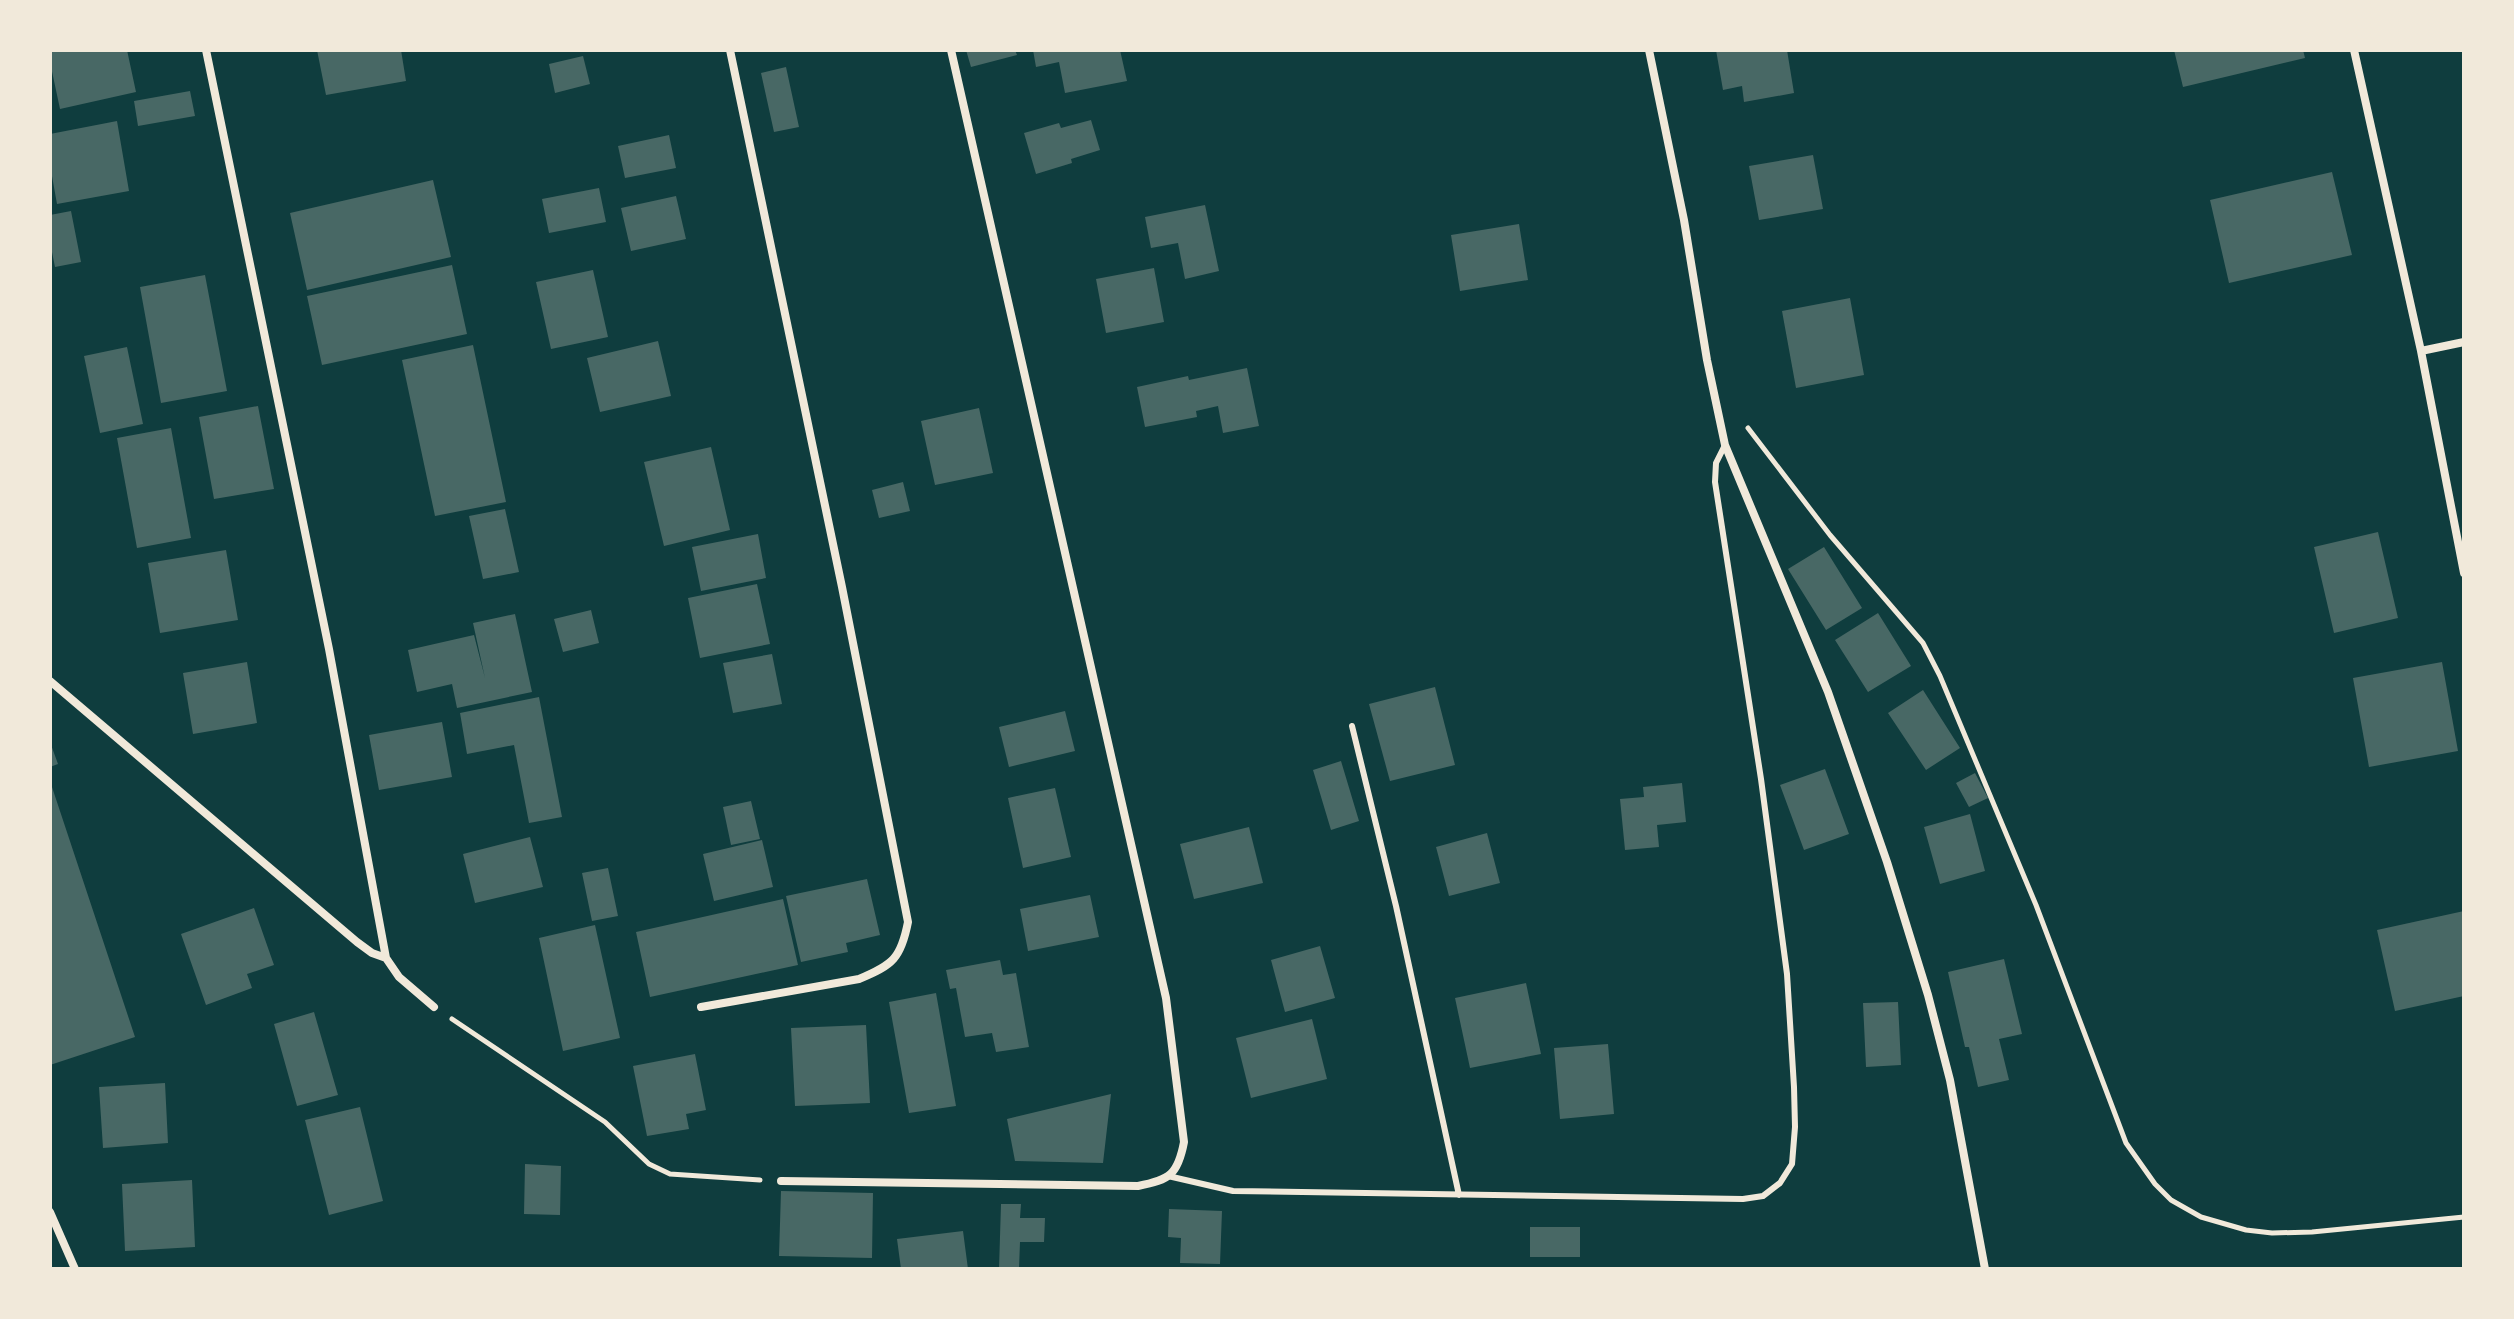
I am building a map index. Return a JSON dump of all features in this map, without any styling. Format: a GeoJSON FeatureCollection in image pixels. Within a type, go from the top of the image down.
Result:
{"type":"FeatureCollection","features":[{"type":"Feature","properties":{"kind":"street"},"geometry":{"type":"LineString","coordinates":[[206,50],[329,649],[386,958],[399,977],[434,1007]]}},
{"type":"Feature","properties":{"kind":"street"},"geometry":{"type":"LineString","coordinates":[[701,1007],[859,979],[878,972],[895,960],[903,945],[908,922],[730,50]]}},
{"type":"Feature","properties":{"kind":"street"},"geometry":{"type":"LineString","coordinates":[[781,1181],[1138,1186],[1156,1183],[1168,1176],[1180,1164],[1184,1142],[1166,998],[951,50]]}},
{"type":"Feature","properties":{"kind":"street"},"geometry":{"type":"LineString","coordinates":[[1649,50],[1725,445],[1828,692],[1887,862],[1928,995],[1950,1080],[1985,1269]]}},
{"type":"Feature","properties":{"kind":"street"},"geometry":{"type":"LineString","coordinates":[[2354,50],[2421,351],[2464,573]]}},
{"type":"Feature","properties":{"kind":"street"},"geometry":{"type":"LineString","coordinates":[[2421,351],[2464,342]]}},
{"type":"Feature","properties":{"kind":"street"},"geometry":{"type":"LineString","coordinates":[[50,681],[357,942],[386,958]]}},
{"type":"Feature","properties":{"kind":"street"},"geometry":{"type":"LineString","coordinates":[[50,1212],[75,1269]]}},
{"type":"Feature","properties":{"kind":"lane"},"geometry":{"type":"LineString","coordinates":[[1168,1176],[1233,1191],[1743,1199],[1763,1196],[1780,1183],[1792,1164],[1795,1113],[1787,974],[1761,779],[1715,482],[1716,463],[1725,445]]}},
{"type":"Feature","properties":{"kind":"lane"},"geometry":{"type":"LineString","coordinates":[[1352,726],[1396,906],[1459,1195]]}},
{"type":"Feature","properties":{"kind":"path"},"geometry":{"type":"LineString","coordinates":[[1718,407],[1749,429],[1830,535],[1923,643],[1940,676],[2036,905],[2126,1143],[2155,1184],[2171,1200],[2201,1217],[2246,1230],[2272,1233],[2464,1217]]}},
{"type":"Feature","properties":{"kind":"path"},"geometry":{"type":"LineString","coordinates":[[434,1007],[605,1122],[649,1164],[670,1174],[781,1181]]}},
{"type":"Feature","properties":{"kind":"building"},"geometry":{"type":"Polygon","coordinates":[[[127,50],[136,92],[60,109],[50,52],[127,50]]]}},
{"type":"Feature","properties":{"kind":"building"},"geometry":{"type":"Polygon","coordinates":[[[317,50],[401,50],[406,81],[326,95],[317,50]]]}},
{"type":"Feature","properties":{"kind":"building"},"geometry":{"type":"Polygon","coordinates":[[[966,50],[1015,50],[1017,55],[971,67],[966,50]]]}},
{"type":"Feature","properties":{"kind":"building"},"geometry":{"type":"Polygon","coordinates":[[[1033,50],[1120,50],[1127,81],[1065,93],[1059,62],[1036,67],[1033,50]]]}},
{"type":"Feature","properties":{"kind":"building"},"geometry":{"type":"Polygon","coordinates":[[[1716,50],[1787,50],[1794,93],[1744,102],[1742,86],[1723,90],[1716,50]]]}},
{"type":"Feature","properties":{"kind":"building"},"geometry":{"type":"Polygon","coordinates":[[[2174,50],[2303,50],[2305,58],[2183,87],[2174,50]]]}},
{"type":"Feature","properties":{"kind":"building"},"geometry":{"type":"Polygon","coordinates":[[[583,56],[590,84],[555,93],[549,64],[583,56]]]}},
{"type":"Feature","properties":{"kind":"building"},"geometry":{"type":"Polygon","coordinates":[[[786,67],[799,127],[774,132],[761,73],[786,67]]]}},
{"type":"Feature","properties":{"kind":"building"},"geometry":{"type":"Polygon","coordinates":[[[190,91],[195,116],[138,126],[134,101],[190,91]]]}},
{"type":"Feature","properties":{"kind":"building"},"geometry":{"type":"Polygon","coordinates":[[[1091,120],[1100,150],[1036,174],[1024,133],[1059,123],[1061,128],[1091,120]]]}},
{"type":"Feature","properties":{"kind":"building"},"geometry":{"type":"Polygon","coordinates":[[[117,121],[129,191],[57,204],[50,165],[50,134],[117,121]]]}},
{"type":"Feature","properties":{"kind":"building"},"geometry":{"type":"Polygon","coordinates":[[[669,135],[676,168],[625,178],[618,146],[669,135]]]}},
{"type":"Feature","properties":{"kind":"building"},"geometry":{"type":"Polygon","coordinates":[[[1813,155],[1823,209],[1759,220],[1749,166],[1813,155]]]}},
{"type":"Feature","properties":{"kind":"building"},"geometry":{"type":"Polygon","coordinates":[[[2332,172],[2352,255],[2229,283],[2210,200],[2332,172]]]}},
{"type":"Feature","properties":{"kind":"building"},"geometry":{"type":"Polygon","coordinates":[[[433,180],[451,257],[307,290],[290,213],[433,180]]]}},
{"type":"Feature","properties":{"kind":"building"},"geometry":{"type":"Polygon","coordinates":[[[599,188],[606,222],[549,233],[542,199],[599,188]]]}},
{"type":"Feature","properties":{"kind":"building"},"geometry":{"type":"Polygon","coordinates":[[[676,196],[686,239],[631,251],[621,208],[676,196]]]}},
{"type":"Feature","properties":{"kind":"building"},"geometry":{"type":"Polygon","coordinates":[[[1205,205],[1219,271],[1185,279],[1178,243],[1151,248],[1145,217],[1205,205]]]}},
{"type":"Feature","properties":{"kind":"building"},"geometry":{"type":"Polygon","coordinates":[[[71,211],[81,262],[55,267],[50,242],[50,215],[71,211]]]}},
{"type":"Feature","properties":{"kind":"building"},"geometry":{"type":"Polygon","coordinates":[[[1519,224],[1528,280],[1460,291],[1451,235],[1519,224]]]}},
{"type":"Feature","properties":{"kind":"building"},"geometry":{"type":"Polygon","coordinates":[[[452,265],[467,334],[322,365],[307,296],[452,265]]]}},
{"type":"Feature","properties":{"kind":"building"},"geometry":{"type":"Polygon","coordinates":[[[1154,268],[1164,322],[1106,333],[1096,279],[1154,268]]]}},
{"type":"Feature","properties":{"kind":"building"},"geometry":{"type":"Polygon","coordinates":[[[593,270],[608,337],[551,349],[536,282],[593,270]]]}},
{"type":"Feature","properties":{"kind":"building"},"geometry":{"type":"Polygon","coordinates":[[[205,275],[227,391],[161,403],[140,287],[205,275]]]}},
{"type":"Feature","properties":{"kind":"building"},"geometry":{"type":"Polygon","coordinates":[[[1850,298],[1864,375],[1796,388],[1782,311],[1850,298]]]}},
{"type":"Feature","properties":{"kind":"building"},"geometry":{"type":"Polygon","coordinates":[[[658,341],[671,396],[600,412],[587,358],[658,341]]]}},
{"type":"Feature","properties":{"kind":"building"},"geometry":{"type":"Polygon","coordinates":[[[473,345],[506,502],[435,516],[402,360],[473,345]]]}},
{"type":"Feature","properties":{"kind":"building"},"geometry":{"type":"Polygon","coordinates":[[[127,347],[143,424],[100,433],[84,356],[127,347]]]}},
{"type":"Feature","properties":{"kind":"building"},"geometry":{"type":"Polygon","coordinates":[[[1247,368],[1259,426],[1223,433],[1218,406],[1196,411],[1197,417],[1145,427],[1137,387],[1247,368]]]}},
{"type":"Feature","properties":{"kind":"building"},"geometry":{"type":"Polygon","coordinates":[[[258,406],[274,489],[214,499],[199,417],[258,406]]]}},
{"type":"Feature","properties":{"kind":"building"},"geometry":{"type":"Polygon","coordinates":[[[979,408],[993,473],[935,485],[921,421],[979,408]]]}},
{"type":"Feature","properties":{"kind":"building"},"geometry":{"type":"Polygon","coordinates":[[[171,428],[191,538],[137,548],[117,438],[171,428]]]}},
{"type":"Feature","properties":{"kind":"building"},"geometry":{"type":"Polygon","coordinates":[[[711,447],[730,530],[664,546],[644,462],[711,447]]]}},
{"type":"Feature","properties":{"kind":"building"},"geometry":{"type":"Polygon","coordinates":[[[903,482],[910,511],[879,518],[872,490],[903,482]]]}},
{"type":"Feature","properties":{"kind":"building"},"geometry":{"type":"Polygon","coordinates":[[[505,509],[519,572],[483,579],[469,516],[505,509]]]}},
{"type":"Feature","properties":{"kind":"building"},"geometry":{"type":"Polygon","coordinates":[[[2378,532],[2398,618],[2334,633],[2314,547],[2378,532]]]}},
{"type":"Feature","properties":{"kind":"building"},"geometry":{"type":"Polygon","coordinates":[[[758,534],[766,578],[701,591],[692,547],[758,534]]]}},
{"type":"Feature","properties":{"kind":"building"},"geometry":{"type":"Polygon","coordinates":[[[1824,547],[1862,608],[1826,630],[1788,569],[1824,547]]]}},
{"type":"Feature","properties":{"kind":"building"},"geometry":{"type":"Polygon","coordinates":[[[226,550],[238,620],[160,633],[148,563],[226,550]]]}},
{"type":"Feature","properties":{"kind":"building"},"geometry":{"type":"Polygon","coordinates":[[[757,584],[770,644],[700,658],[688,598],[757,584]]]}},
{"type":"Feature","properties":{"kind":"building"},"geometry":{"type":"Polygon","coordinates":[[[591,610],[599,643],[563,652],[554,619],[591,610]]]}},
{"type":"Feature","properties":{"kind":"building"},"geometry":{"type":"Polygon","coordinates":[[[1878,613],[1911,666],[1868,692],[1835,640],[1878,613]]]}},
{"type":"Feature","properties":{"kind":"building"},"geometry":{"type":"Polygon","coordinates":[[[515,614],[532,692],[457,708],[452,684],[417,692],[408,650],[474,635],[485,678],[473,623],[515,614]]]}},
{"type":"Feature","properties":{"kind":"building"},"geometry":{"type":"Polygon","coordinates":[[[772,654],[782,704],[733,713],[723,663],[772,654]]]}},
{"type":"Feature","properties":{"kind":"building"},"geometry":{"type":"Polygon","coordinates":[[[247,662],[257,723],[193,734],[183,673],[247,662]]]}},
{"type":"Feature","properties":{"kind":"building"},"geometry":{"type":"Polygon","coordinates":[[[2442,662],[2458,751],[2369,767],[2353,678],[2442,662]]]}},
{"type":"Feature","properties":{"kind":"building"},"geometry":{"type":"Polygon","coordinates":[[[1435,687],[1455,765],[1390,781],[1369,704],[1435,687]]]}},
{"type":"Feature","properties":{"kind":"building"},"geometry":{"type":"Polygon","coordinates":[[[1923,690],[1960,748],[1926,770],[1888,713],[1923,690]]]}},
{"type":"Feature","properties":{"kind":"building"},"geometry":{"type":"Polygon","coordinates":[[[539,697],[562,817],[529,823],[514,745],[467,754],[460,713],[539,697]]]}},
{"type":"Feature","properties":{"kind":"building"},"geometry":{"type":"Polygon","coordinates":[[[1065,711],[1075,751],[1009,767],[999,727],[1065,711]]]}},
{"type":"Feature","properties":{"kind":"building"},"geometry":{"type":"Polygon","coordinates":[[[442,722],[452,777],[379,790],[369,735],[442,722]]]}},
{"type":"Feature","properties":{"kind":"building"},"geometry":{"type":"Polygon","coordinates":[[[50,742],[58,764],[50,767],[50,742]]]}},
{"type":"Feature","properties":{"kind":"building"},"geometry":{"type":"Polygon","coordinates":[[[1341,761],[1359,821],[1331,830],[1313,770],[1341,761]]]}},
{"type":"Feature","properties":{"kind":"building"},"geometry":{"type":"Polygon","coordinates":[[[1825,769],[1849,834],[1804,850],[1780,785],[1825,769]]]}},
{"type":"Feature","properties":{"kind":"building"},"geometry":{"type":"Polygon","coordinates":[[[1975,773],[1988,798],[1969,807],[1956,783],[1975,773]]]}},
{"type":"Feature","properties":{"kind":"building"},"geometry":{"type":"Polygon","coordinates":[[[50,781],[135,1037],[50,1065],[50,781]]]}},
{"type":"Feature","properties":{"kind":"building"},"geometry":{"type":"Polygon","coordinates":[[[1682,783],[1686,822],[1657,825],[1659,847],[1625,850],[1620,799],[1644,797],[1643,787],[1682,783]]]}},
{"type":"Feature","properties":{"kind":"building"},"geometry":{"type":"Polygon","coordinates":[[[1055,788],[1071,857],[1023,868],[1008,798],[1055,788]]]}},
{"type":"Feature","properties":{"kind":"building"},"geometry":{"type":"Polygon","coordinates":[[[751,801],[760,839],[731,845],[723,807],[751,801]]]}},
{"type":"Feature","properties":{"kind":"building"},"geometry":{"type":"Polygon","coordinates":[[[1970,814],[1985,871],[1940,884],[1924,827],[1970,814]]]}},
{"type":"Feature","properties":{"kind":"building"},"geometry":{"type":"Polygon","coordinates":[[[1249,827],[1263,883],[1194,899],[1180,844],[1249,827]]]}},
{"type":"Feature","properties":{"kind":"building"},"geometry":{"type":"Polygon","coordinates":[[[1487,833],[1500,883],[1449,896],[1436,847],[1487,833]]]}},
{"type":"Feature","properties":{"kind":"building"},"geometry":{"type":"Polygon","coordinates":[[[530,837],[543,887],[475,903],[463,854],[530,837]]]}},
{"type":"Feature","properties":{"kind":"building"},"geometry":{"type":"Polygon","coordinates":[[[762,840],[773,887],[714,901],[703,854],[762,840]]]}},
{"type":"Feature","properties":{"kind":"building"},"geometry":{"type":"Polygon","coordinates":[[[608,868],[618,916],[592,921],[582,873],[608,868]]]}},
{"type":"Feature","properties":{"kind":"building"},"geometry":{"type":"Polygon","coordinates":[[[867,879],[880,935],[846,943],[848,952],[801,962],[786,896],[867,879]]]}},
{"type":"Feature","properties":{"kind":"building"},"geometry":{"type":"Polygon","coordinates":[[[1090,895],[1099,937],[1028,951],[1020,909],[1090,895]]]}},
{"type":"Feature","properties":{"kind":"building"},"geometry":{"type":"Polygon","coordinates":[[[783,899],[798,965],[650,997],[636,932],[783,899]]]}},
{"type":"Feature","properties":{"kind":"building"},"geometry":{"type":"Polygon","coordinates":[[[254,908],[274,965],[247,974],[252,988],[206,1005],[181,934],[254,908]]]}},
{"type":"Feature","properties":{"kind":"building"},"geometry":{"type":"Polygon","coordinates":[[[2464,911],[2464,996],[2395,1011],[2377,930],[2464,911]]]}},
{"type":"Feature","properties":{"kind":"building"},"geometry":{"type":"Polygon","coordinates":[[[595,925],[620,1038],[563,1051],[539,938],[595,925]]]}},
{"type":"Feature","properties":{"kind":"building"},"geometry":{"type":"Polygon","coordinates":[[[1320,946],[1335,998],[1285,1012],[1271,960],[1320,946]]]}},
{"type":"Feature","properties":{"kind":"building"},"geometry":{"type":"Polygon","coordinates":[[[2004,959],[2022,1034],[1999,1039],[2009,1080],[1978,1087],[1969,1047],[1965,1047],[1948,972],[2004,959]]]}},
{"type":"Feature","properties":{"kind":"building"},"geometry":{"type":"Polygon","coordinates":[[[1000,960],[1003,975],[1016,973],[1029,1047],[996,1052],[992,1033],[965,1037],[956,988],[950,989],[946,970],[1000,960]]]}},
{"type":"Feature","properties":{"kind":"building"},"geometry":{"type":"Polygon","coordinates":[[[1526,983],[1541,1054],[1470,1068],[1455,998],[1526,983]]]}},
{"type":"Feature","properties":{"kind":"building"},"geometry":{"type":"Polygon","coordinates":[[[936,993],[956,1106],[909,1113],[889,1002],[936,993]]]}},
{"type":"Feature","properties":{"kind":"building"},"geometry":{"type":"Polygon","coordinates":[[[1898,1002],[1901,1065],[1866,1067],[1863,1003],[1898,1002]]]}},
{"type":"Feature","properties":{"kind":"building"},"geometry":{"type":"Polygon","coordinates":[[[314,1012],[338,1095],[297,1106],[274,1024],[314,1012]]]}},
{"type":"Feature","properties":{"kind":"building"},"geometry":{"type":"Polygon","coordinates":[[[1312,1019],[1327,1079],[1251,1098],[1236,1038],[1312,1019]]]}},
{"type":"Feature","properties":{"kind":"building"},"geometry":{"type":"Polygon","coordinates":[[[866,1025],[870,1103],[795,1106],[791,1028],[866,1025]]]}},
{"type":"Feature","properties":{"kind":"building"},"geometry":{"type":"Polygon","coordinates":[[[1608,1044],[1614,1114],[1560,1119],[1554,1048],[1608,1044]]]}},
{"type":"Feature","properties":{"kind":"building"},"geometry":{"type":"Polygon","coordinates":[[[695,1054],[706,1110],[686,1114],[689,1129],[647,1136],[633,1066],[695,1054]]]}},
{"type":"Feature","properties":{"kind":"building"},"geometry":{"type":"Polygon","coordinates":[[[165,1083],[168,1143],[103,1148],[99,1087],[165,1083]]]}},
{"type":"Feature","properties":{"kind":"building"},"geometry":{"type":"Polygon","coordinates":[[[1111,1094],[1103,1163],[1015,1161],[1007,1119],[1111,1094]]]}},
{"type":"Feature","properties":{"kind":"building"},"geometry":{"type":"Polygon","coordinates":[[[360,1107],[383,1201],[329,1215],[305,1120],[360,1107]]]}},
{"type":"Feature","properties":{"kind":"building"},"geometry":{"type":"Polygon","coordinates":[[[525,1164],[561,1166],[560,1215],[524,1214],[525,1164]]]}},
{"type":"Feature","properties":{"kind":"building"},"geometry":{"type":"Polygon","coordinates":[[[192,1180],[195,1247],[125,1251],[122,1184],[192,1180]]]}},
{"type":"Feature","properties":{"kind":"building"},"geometry":{"type":"Polygon","coordinates":[[[781,1191],[873,1193],[872,1258],[779,1256],[781,1191]]]}},
{"type":"Feature","properties":{"kind":"building"},"geometry":{"type":"Polygon","coordinates":[[[1001,1204],[1021,1204],[1020,1218],[1045,1218],[1044,1242],[1020,1242],[1019,1269],[999,1269],[1001,1204]]]}},
{"type":"Feature","properties":{"kind":"building"},"geometry":{"type":"Polygon","coordinates":[[[1169,1209],[1222,1211],[1220,1264],[1180,1263],[1181,1238],[1168,1237],[1169,1209]]]}},
{"type":"Feature","properties":{"kind":"building"},"geometry":{"type":"Polygon","coordinates":[[[1530,1227],[1580,1227],[1580,1257],[1530,1257],[1530,1227]]]}},
{"type":"Feature","properties":{"kind":"building"},"geometry":{"type":"Polygon","coordinates":[[[963,1231],[968,1269],[901,1269],[897,1239],[963,1231]]]}}]}
